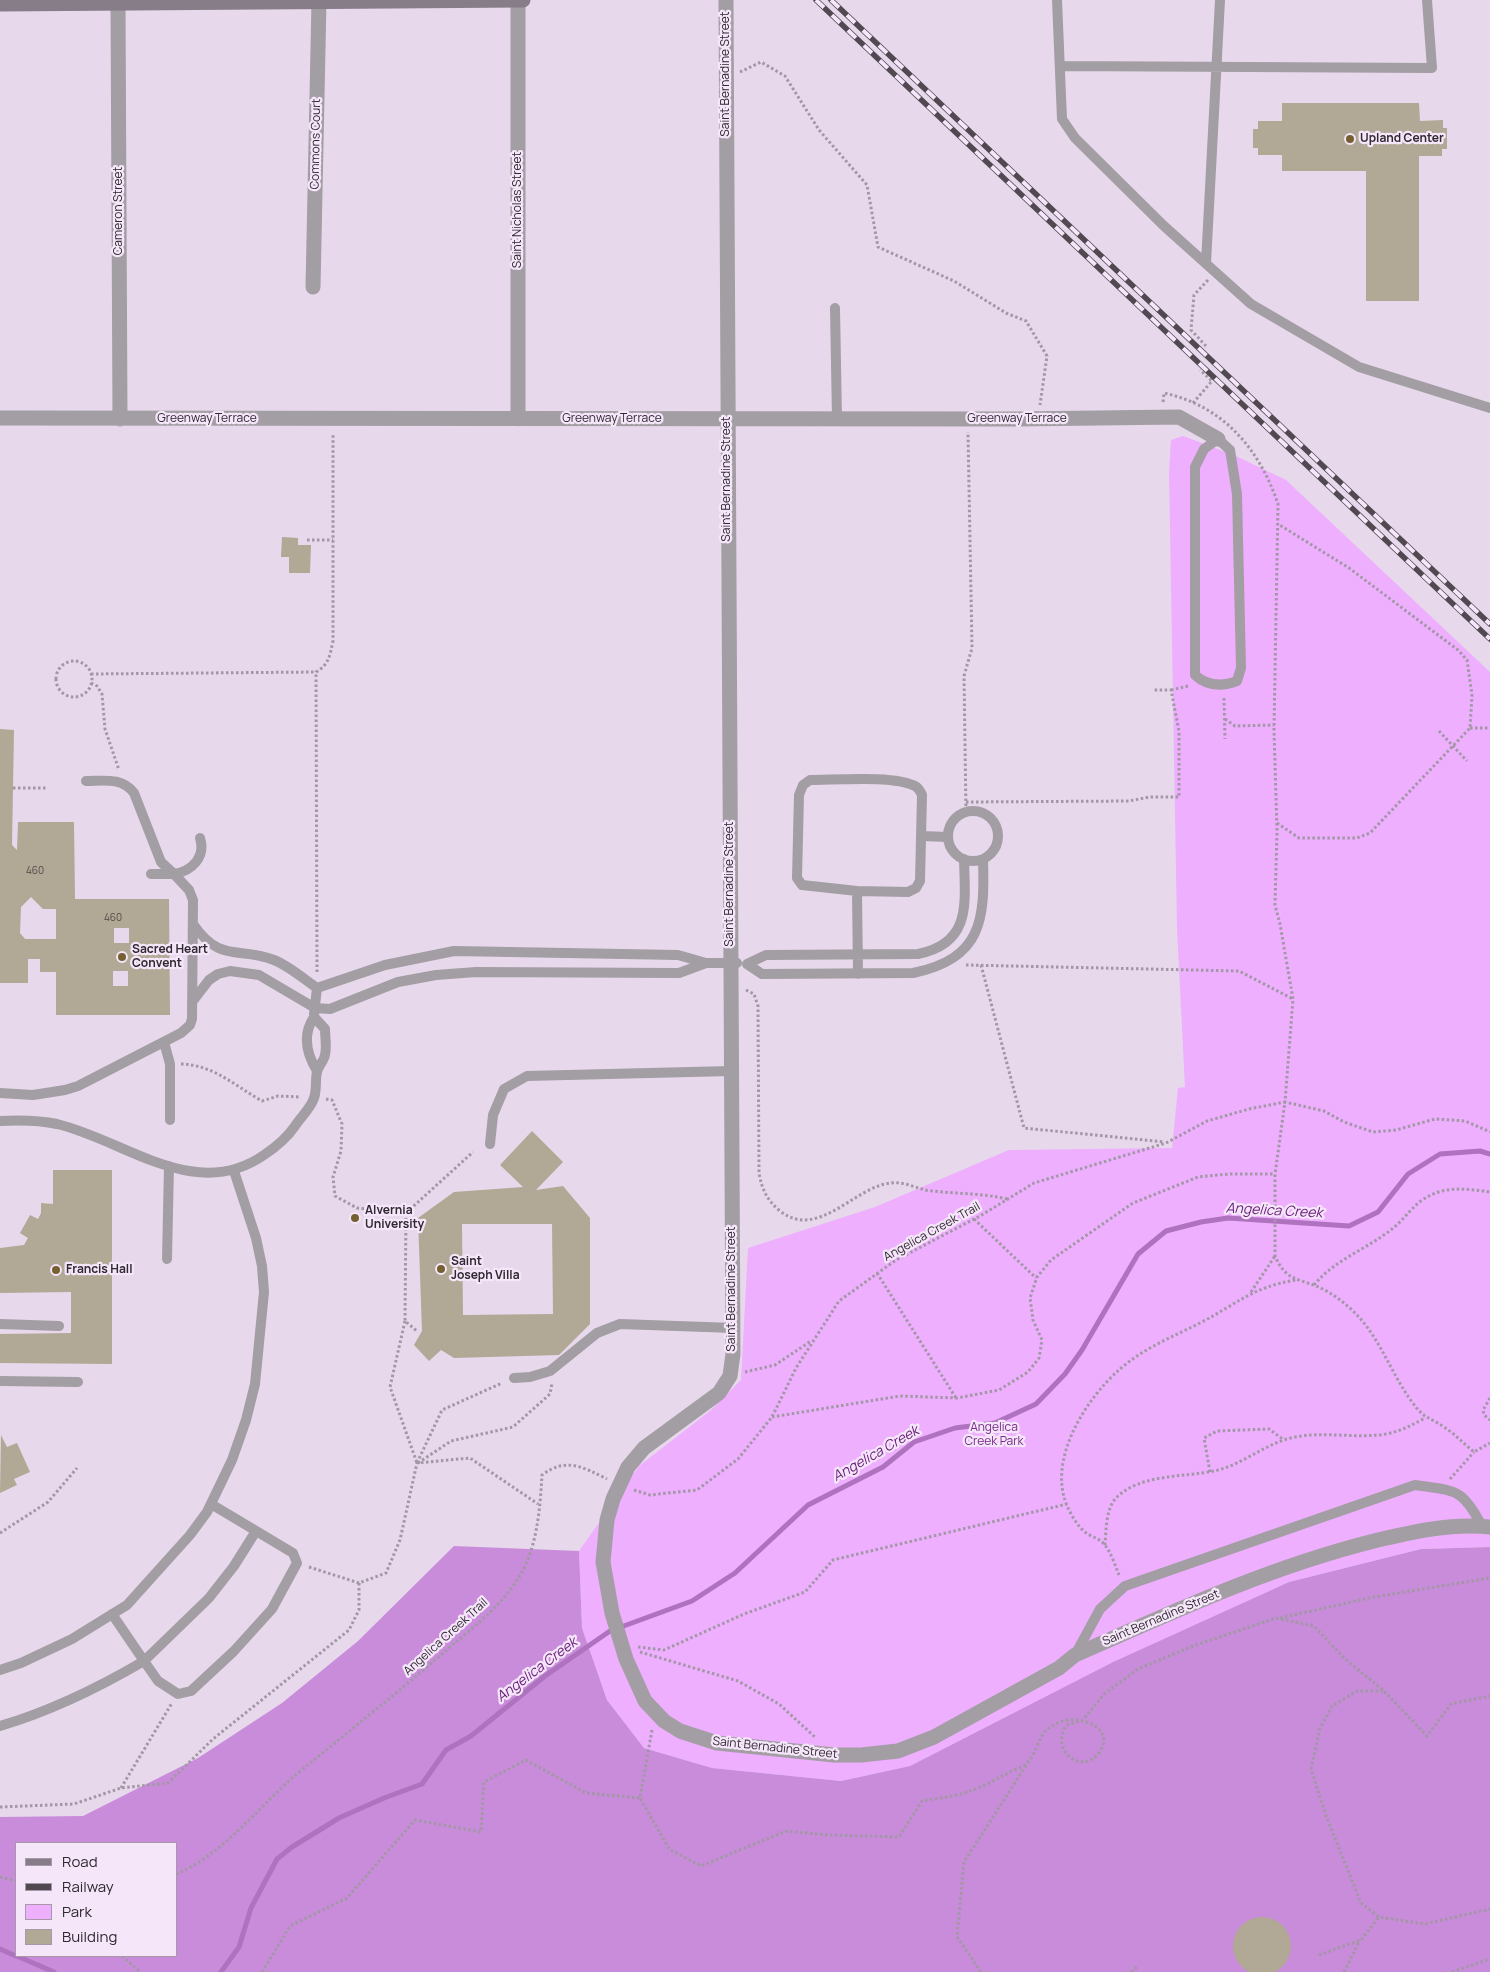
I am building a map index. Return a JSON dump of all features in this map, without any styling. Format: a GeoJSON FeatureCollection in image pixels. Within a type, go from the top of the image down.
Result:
{"type":"FeatureCollection","features":[{"type":"Feature","properties":{"kind":"street","name":"Saint Nicholas Street"},"geometry":{"type":"LineString","coordinates":[[518,0],[518,419]]}},
{"type":"Feature","properties":{"kind":"street"},"geometry":{"type":"LineString","coordinates":[[0,4],[523,0]]}},
{"type":"Feature","properties":{"kind":"street","name":"Saint Bernadine Street"},"geometry":{"type":"LineString","coordinates":[[726,0],[730,963],[734,1328],[730,1376],[719,1393],[644,1448],[628,1467],[618,1484],[608,1520],[603,1562],[612,1613],[626,1660],[646,1701],[655,1712],[680,1731],[717,1743],[834,1755],[861,1755],[898,1751],[934,1737],[1059,1668],[1075,1655],[1256,1578],[1340,1550],[1446,1527],[1486,1527]]}},
{"type":"Feature","properties":{"kind":"street","name":"Commons Court"},"geometry":{"type":"LineString","coordinates":[[312,287],[319,1]]}},
{"type":"Feature","properties":{"kind":"street","name":"Cameron Street"},"geometry":{"type":"LineString","coordinates":[[118,3],[120,419]]}},
{"type":"Feature","properties":{"kind":"street","name":"Greenway Terrace"},"geometry":{"type":"LineString","coordinates":[[0,418],[1037,419],[1179,417],[1218,439]]}},
{"type":"Feature","properties":{"kind":"lane"},"geometry":{"type":"LineString","coordinates":[[1056,0],[1062,119],[1075,138],[1164,226],[1251,304],[1358,367],[1490,408]]}},
{"type":"Feature","properties":{"kind":"lane"},"geometry":{"type":"LineString","coordinates":[[1206,263],[1220,0]]}},
{"type":"Feature","properties":{"kind":"lane"},"geometry":{"type":"LineString","coordinates":[[1060,66],[1432,68],[1427,0]]}},
{"type":"Feature","properties":{"kind":"lane"},"geometry":{"type":"LineString","coordinates":[[835,308],[837,419]]}},
{"type":"Feature","properties":{"kind":"lane"},"geometry":{"type":"LineString","coordinates":[[1218,439],[1230,450],[1237,494],[1240,668],[1237,681],[1223,684],[1203,682],[1195,675],[1194,665],[1195,467],[1204,449],[1218,439]]}},
{"type":"Feature","properties":{"kind":"lane"},"geometry":{"type":"LineString","coordinates":[[810,780],[887,780],[914,785],[922,795],[920,881],[916,888],[908,892],[857,891],[802,885],[796,878],[799,795],[803,785],[810,780]]}},
{"type":"Feature","properties":{"kind":"lane"},"geometry":{"type":"LineString","coordinates":[[0,1093],[33,1095],[65,1090],[164,1042],[181,1033],[190,1025],[193,924],[191,894],[161,862],[134,793],[126,784],[118,781],[86,781]]}},
{"type":"Feature","properties":{"kind":"lane"},"geometry":{"type":"LineString","coordinates":[[966,806],[990,816],[998,829],[999,836],[994,850],[983,859],[976,861],[964,859],[954,852],[948,837],[953,821],[966,806]]}},
{"type":"Feature","properties":{"kind":"lane"},"geometry":{"type":"LineString","coordinates":[[921,836],[948,837]]}},
{"type":"Feature","properties":{"kind":"lane"},"geometry":{"type":"LineString","coordinates":[[151,874],[174,874],[190,869],[199,859],[202,847],[200,838]]}},
{"type":"Feature","properties":{"kind":"lane"},"geometry":{"type":"LineString","coordinates":[[317,988],[385,965],[454,951],[678,955],[706,963],[747,964],[766,955],[918,954],[930,951],[947,942],[956,933],[964,917],[964,859]]}},
{"type":"Feature","properties":{"kind":"lane"},"geometry":{"type":"LineString","coordinates":[[747,964],[762,974],[913,973],[935,969],[956,955],[974,936],[982,918],[984,901],[983,859]]}},
{"type":"Feature","properties":{"kind":"lane"},"geometry":{"type":"LineString","coordinates":[[857,891],[858,974]]}},
{"type":"Feature","properties":{"kind":"lane"},"geometry":{"type":"LineString","coordinates":[[193,924],[202,937],[230,954],[254,956],[275,961],[317,988]]}},
{"type":"Feature","properties":{"kind":"lane"},"geometry":{"type":"LineString","coordinates":[[947,942],[956,955]]}},
{"type":"Feature","properties":{"kind":"lane"},"geometry":{"type":"LineString","coordinates":[[230,954],[230,971]]}},
{"type":"Feature","properties":{"kind":"lane"},"geometry":{"type":"LineString","coordinates":[[315,1013],[330,1009],[398,982],[436,975],[476,972],[679,973],[706,963]]}},
{"type":"Feature","properties":{"kind":"lane"},"geometry":{"type":"LineString","coordinates":[[0,1121],[56,1124],[169,1166],[193,1171],[221,1173],[249,1166],[273,1149],[289,1134],[314,1099],[317,1070],[326,1056],[325,1029],[315,1013],[259,975],[230,971],[218,974],[209,980],[192,1002]]}},
{"type":"Feature","properties":{"kind":"lane"},"geometry":{"type":"LineString","coordinates":[[317,988],[315,1013],[307,1028],[308,1056],[317,1070]]}},
{"type":"Feature","properties":{"kind":"lane"},"geometry":{"type":"LineString","coordinates":[[164,1042],[170,1064],[170,1120]]}},
{"type":"Feature","properties":{"kind":"lane"},"geometry":{"type":"LineString","coordinates":[[490,1144],[493,1116],[504,1089],[527,1076],[731,1071]]}},
{"type":"Feature","properties":{"kind":"lane"},"geometry":{"type":"LineString","coordinates":[[167,1259],[169,1166]]}},
{"type":"Feature","properties":{"kind":"lane"},"geometry":{"type":"LineString","coordinates":[[0,1670],[21,1663],[72,1640],[127,1605],[190,1536],[211,1504],[232,1460],[246,1420],[255,1384],[263,1320],[262,1266],[234,1171]]}},
{"type":"Feature","properties":{"kind":"lane"},"geometry":{"type":"LineString","coordinates":[[0,1324],[59,1326]]}},
{"type":"Feature","properties":{"kind":"lane"},"geometry":{"type":"LineString","coordinates":[[514,1378],[530,1377],[550,1371],[597,1333],[620,1324],[734,1328]]}},
{"type":"Feature","properties":{"kind":"lane"},"geometry":{"type":"LineString","coordinates":[[0,1381],[78,1382]]}},
{"type":"Feature","properties":{"kind":"lane"},"geometry":{"type":"LineString","coordinates":[[1075,1655],[1100,1609],[1125,1586],[1415,1485],[1451,1490],[1469,1502],[1486,1527]]}},
{"type":"Feature","properties":{"kind":"lane"},"geometry":{"type":"LineString","coordinates":[[112,1614],[158,1681],[178,1694],[191,1691],[234,1651],[272,1609],[296,1563],[293,1553],[211,1504]]}},
{"type":"Feature","properties":{"kind":"lane"},"geometry":{"type":"LineString","coordinates":[[0,1726],[41,1714],[144,1661],[208,1598],[234,1566],[256,1531]]}},
{"type":"Feature","properties":{"kind":"path"},"geometry":{"type":"LineString","coordinates":[[726,79],[761,62],[785,76],[819,130],[867,185],[878,247],[954,281],[1006,313],[1026,322],[1047,356],[1037,419]]}},
{"type":"Feature","properties":{"kind":"path"},"geometry":{"type":"LineString","coordinates":[[1206,346],[1191,330],[1194,295],[1215,272]]}},
{"type":"Feature","properties":{"kind":"path"},"geometry":{"type":"LineString","coordinates":[[1194,403],[1212,381],[1200,370]]}},
{"type":"Feature","properties":{"kind":"path"},"geometry":{"type":"LineString","coordinates":[[1161,417],[1164,393],[1209,410],[1238,433],[1253,452],[1272,486],[1278,504],[1274,725],[1275,905],[1293,999],[1285,1102],[1275,1174],[1275,1256],[1279,1265],[1296,1280],[1314,1285],[1346,1304],[1380,1342],[1411,1400],[1425,1418],[1443,1426],[1474,1452]]}},
{"type":"Feature","properties":{"kind":"path"},"geometry":{"type":"LineString","coordinates":[[90,674],[316,672],[323,668],[330,658],[333,641],[333,419]]}},
{"type":"Feature","properties":{"kind":"path"},"geometry":{"type":"LineString","coordinates":[[968,419],[972,648],[964,676],[966,806],[1129,802],[1149,797],[1179,797],[1179,731],[1171,690],[1152,690]]}},
{"type":"Feature","properties":{"kind":"path"},"geometry":{"type":"LineString","coordinates":[[1276,823],[1299,838],[1357,838],[1370,832],[1470,728],[1472,695],[1468,660],[1458,650],[1349,568],[1278,524]]}},
{"type":"Feature","properties":{"kind":"path"},"geometry":{"type":"LineString","coordinates":[[307,540],[333,540]]}},
{"type":"Feature","properties":{"kind":"path"},"geometry":{"type":"LineString","coordinates":[[70,662],[82,664],[90,674],[91,683],[86,692],[75,697],[64,694],[57,685],[56,679],[60,668],[70,662]]}},
{"type":"Feature","properties":{"kind":"path"},"geometry":{"type":"LineString","coordinates":[[316,672],[317,988]]}},
{"type":"Feature","properties":{"kind":"path"},"geometry":{"type":"LineString","coordinates":[[91,683],[100,689],[102,694],[105,729],[118,768],[118,781]]}},
{"type":"Feature","properties":{"kind":"path"},"geometry":{"type":"LineString","coordinates":[[1223,684],[1225,739]]}},
{"type":"Feature","properties":{"kind":"path"},"geometry":{"type":"LineString","coordinates":[[1224,718],[1235,726],[1274,725]]}},
{"type":"Feature","properties":{"kind":"path"},"geometry":{"type":"LineString","coordinates":[[1470,728],[1490,728]]}},
{"type":"Feature","properties":{"kind":"path"},"geometry":{"type":"LineString","coordinates":[[1439,731],[1468,761]]}},
{"type":"Feature","properties":{"kind":"path"},"geometry":{"type":"LineString","coordinates":[[13,788],[46,788]]}},
{"type":"Feature","properties":{"kind":"path"},"geometry":{"type":"LineString","coordinates":[[943,964],[1239,971],[1293,999]]}},
{"type":"Feature","properties":{"kind":"path"},"geometry":{"type":"LineString","coordinates":[[981,965],[1024,1128],[1166,1143]]}},
{"type":"Feature","properties":{"kind":"path"},"geometry":{"type":"LineString","coordinates":[[731,990],[746,990],[754,994],[758,1006],[759,1173],[762,1191],[774,1206],[786,1216],[815,1219],[877,1187],[892,1182],[931,1191],[984,1193],[1008,1199]]}},
{"type":"Feature","properties":{"kind":"path"},"geometry":{"type":"LineString","coordinates":[[170,1064],[198,1065],[220,1074],[262,1101],[278,1096],[332,1100],[342,1124],[341,1150],[333,1177],[335,1196],[357,1208],[406,1213]]}},
{"type":"Feature","properties":{"kind":"path"},"geometry":{"type":"LineString","coordinates":[[1285,1102],[1324,1111],[1344,1122],[1373,1132],[1396,1130],[1434,1119],[1466,1121],[1490,1132]]}},
{"type":"Feature","properties":{"kind":"path","name":"Angelica Creek Trail"},"geometry":{"type":"LineString","coordinates":[[178,1873],[188,1869],[218,1846],[297,1774],[392,1698],[485,1616],[518,1579],[531,1555],[542,1475],[554,1466],[570,1465],[587,1468],[618,1484],[650,1495],[697,1490],[738,1459],[772,1417],[796,1368],[839,1301],[896,1260],[974,1219],[1034,1183],[1166,1143],[1207,1121],[1249,1109],[1285,1102]]}},
{"type":"Feature","properties":{"kind":"path"},"geometry":{"type":"LineString","coordinates":[[417,1463],[390,1387],[405,1321],[406,1213],[473,1152]]}},
{"type":"Feature","properties":{"kind":"path"},"geometry":{"type":"LineString","coordinates":[[772,1417],[900,1396],[957,1398],[999,1390],[1028,1372],[1040,1358],[1042,1340],[1033,1320],[1030,1298],[1036,1278],[1051,1260],[1133,1203],[1198,1177],[1229,1174],[1275,1174]]}},
{"type":"Feature","properties":{"kind":"path"},"geometry":{"type":"LineString","coordinates":[[1314,1285],[1332,1266],[1362,1250],[1395,1227],[1415,1206],[1428,1196],[1454,1189],[1490,1192]]}},
{"type":"Feature","properties":{"kind":"path"},"geometry":{"type":"LineString","coordinates":[[974,1219],[1036,1278]]}},
{"type":"Feature","properties":{"kind":"path"},"geometry":{"type":"LineString","coordinates":[[1251,1292],[1275,1256]]}},
{"type":"Feature","properties":{"kind":"path"},"geometry":{"type":"LineString","coordinates":[[878,1273],[957,1398]]}},
{"type":"Feature","properties":{"kind":"path"},"geometry":{"type":"LineString","coordinates":[[1125,1586],[1105,1545],[1096,1537],[1086,1533],[1074,1519],[1064,1497],[1064,1455],[1072,1433],[1100,1391],[1118,1371],[1142,1353],[1202,1322],[1251,1292],[1296,1280]]}},
{"type":"Feature","properties":{"kind":"path"},"geometry":{"type":"LineString","coordinates":[[405,1321],[418,1332]]}},
{"type":"Feature","properties":{"kind":"path"},"geometry":{"type":"LineString","coordinates":[[730,1376],[775,1365],[813,1339]]}},
{"type":"Feature","properties":{"kind":"path"},"geometry":{"type":"LineString","coordinates":[[417,1463],[451,1441],[513,1427],[550,1394],[557,1364]]}},
{"type":"Feature","properties":{"kind":"path"},"geometry":{"type":"LineString","coordinates":[[296,1563],[359,1583],[386,1573],[400,1540],[417,1463],[442,1410],[514,1378]]}},
{"type":"Feature","properties":{"kind":"path"},"geometry":{"type":"LineString","coordinates":[[1490,1398],[1483,1410],[1484,1415],[1490,1420]]}},
{"type":"Feature","properties":{"kind":"path"},"geometry":{"type":"LineString","coordinates":[[1105,1545],[1107,1522],[1116,1498],[1134,1487],[1166,1476],[1210,1472],[1235,1465],[1265,1448],[1284,1441],[1310,1436],[1385,1434],[1405,1429],[1425,1418]]}},
{"type":"Feature","properties":{"kind":"path"},"geometry":{"type":"LineString","coordinates":[[1210,1472],[1204,1438],[1217,1431],[1269,1430],[1284,1441]]}},
{"type":"Feature","properties":{"kind":"path"},"geometry":{"type":"LineString","coordinates":[[1442,1489],[1474,1452],[1490,1443]]}},
{"type":"Feature","properties":{"kind":"path"},"geometry":{"type":"LineString","coordinates":[[417,1463],[470,1458],[538,1505]]}},
{"type":"Feature","properties":{"kind":"path"},"geometry":{"type":"LineString","coordinates":[[0,1533],[48,1502],[77,1468]]}},
{"type":"Feature","properties":{"kind":"path"},"geometry":{"type":"LineString","coordinates":[[623,1646],[664,1650],[744,1614],[805,1592],[833,1560],[1067,1504]]}},
{"type":"Feature","properties":{"kind":"path"},"geometry":{"type":"LineString","coordinates":[[981,1972],[957,1937],[964,1862],[1027,1763],[1045,1729],[1062,1721],[1083,1720],[1090,1722],[1098,1728],[1102,1742],[1099,1752],[1092,1759],[1077,1761],[1064,1753],[1060,1738],[1067,1725],[1083,1720],[1104,1694],[1138,1669],[1192,1646],[1276,1618],[1374,1597],[1490,1578]]}},
{"type":"Feature","properties":{"kind":"path"},"geometry":{"type":"LineString","coordinates":[[0,1807],[74,1804],[121,1788],[168,1783],[213,1738],[349,1630],[359,1610],[359,1583]]}},
{"type":"Feature","properties":{"kind":"path"},"geometry":{"type":"LineString","coordinates":[[1276,1618],[1314,1626],[1345,1659],[1384,1691],[1427,1736],[1451,1704],[1490,1696]]}},
{"type":"Feature","properties":{"kind":"path"},"geometry":{"type":"LineString","coordinates":[[623,1646],[738,1681],[779,1704],[834,1755]]}},
{"type":"Feature","properties":{"kind":"path"},"geometry":{"type":"LineString","coordinates":[[1384,1691],[1357,1691],[1332,1706],[1320,1728],[1311,1769],[1326,1816],[1361,1902],[1379,1917],[1425,1924],[1490,1909]]}},
{"type":"Feature","properties":{"kind":"path"},"geometry":{"type":"LineString","coordinates":[[121,1788],[178,1694]]}},
{"type":"Feature","properties":{"kind":"path"},"geometry":{"type":"LineString","coordinates":[[655,1712],[640,1798],[669,1849],[701,1866],[786,1831],[827,1835],[899,1837],[922,1801],[970,1792],[1027,1763]]}},
{"type":"Feature","properties":{"kind":"path"},"geometry":{"type":"LineString","coordinates":[[262,1972],[290,1926],[347,1898],[415,1820],[481,1832],[484,1782],[526,1760],[586,1794],[640,1798]]}},
{"type":"Feature","properties":{"kind":"path"},"geometry":{"type":"LineString","coordinates":[[0,1877],[15,1881]]}},
{"type":"Feature","properties":{"kind":"path"},"geometry":{"type":"LineString","coordinates":[[1344,1972],[1361,1940],[1379,1917]]}},
{"type":"Feature","properties":{"kind":"path"},"geometry":{"type":"LineString","coordinates":[[1319,1955],[1361,1940]]}},
{"type":"Feature","properties":{"kind":"path"},"geometry":{"type":"LineString","coordinates":[[123,1957],[140,1972]]}},
{"type":"Feature","properties":{"kind":"path"},"geometry":{"type":"LineString","coordinates":[[1452,1972],[1490,1959]]}},
{"type":"Feature","properties":{"kind":"path"},"geometry":{"type":"LineString","coordinates":[[1130,1972],[1137,1967]]}},
{"type":"Feature","properties":{"kind":"green space","name":"Angelica Creek Park"},"geometry":{"type":"Polygon","coordinates":[[[1183,436],[1234,455],[1286,480],[1490,672],[1490,1547],[1421,1549],[1289,1582],[1113,1662],[910,1766],[841,1781],[712,1768],[644,1748],[607,1700],[582,1628],[579,1551],[639,1466],[711,1410],[741,1380],[748,1248],[875,1207],[1009,1150],[1172,1148],[1178,1088],[1185,1087],[1177,929],[1169,472],[1171,440],[1183,436]]]}},
{"type":"Feature","properties":{"kind":"shaded area"},"geometry":{"type":"Polygon","coordinates":[[[454,1546],[579,1551],[582,1628],[607,1700],[644,1748],[712,1768],[841,1781],[910,1766],[1113,1662],[1289,1582],[1421,1549],[1490,1547],[1490,1972],[0,1972],[0,1817],[83,1816],[198,1758],[282,1703],[358,1641],[454,1546]]]}},
{"type":"Feature","properties":{"kind":"building","name":"Upland Center"},"geometry":{"type":"Polygon","coordinates":[[[1282,103],[1419,103],[1420,121],[1443,120],[1443,128],[1447,128],[1447,149],[1442,149],[1442,156],[1419,156],[1419,301],[1366,301],[1366,171],[1282,171],[1282,155],[1258,155],[1258,148],[1253,148],[1253,129],[1258,129],[1258,121],[1282,121],[1282,103]]]}},
{"type":"Feature","properties":{"kind":"building"},"geometry":{"type":"Polygon","coordinates":[[[282,537],[298,538],[298,545],[311,545],[310,573],[289,573],[289,557],[281,557],[282,537]]]}},
{"type":"Feature","properties":{"kind":"building"},"geometry":{"type":"Polygon","coordinates":[[[0,729],[14,730],[12,845],[17,850],[18,822],[74,822],[75,899],[169,899],[170,1015],[56,1015],[56,972],[40,972],[40,959],[28,959],[28,983],[0,983],[0,729]],[[31,897],[21,907],[20,933],[25,939],[56,939],[56,909],[43,909],[31,897]],[[114,928],[114,943],[129,943],[129,928],[114,928]],[[113,971],[113,986],[128,986],[128,971],[113,971]]]}},
{"type":"Feature","properties":{"kind":"building","name":"Saint Joseph Villa"},"geometry":{"type":"Polygon","coordinates":[[[532,1131],[563,1162],[536,1190],[563,1186],[590,1218],[590,1324],[559,1355],[454,1358],[441,1350],[429,1361],[414,1345],[422,1331],[418,1218],[454,1192],[523,1187],[500,1165],[532,1131]],[[462,1224],[463,1315],[553,1314],[552,1224],[462,1224]]]}},
{"type":"Feature","properties":{"kind":"building","name":"Francis Hall"},"geometry":{"type":"Polygon","coordinates":[[[53,1170],[112,1170],[112,1364],[0,1363],[0,1334],[71,1333],[71,1292],[0,1293],[0,1248],[24,1245],[28,1238],[20,1233],[30,1215],[38,1219],[41,1213],[41,1203],[53,1204],[53,1170]]]}},
{"type":"Feature","properties":{"kind":"building"},"geometry":{"type":"Polygon","coordinates":[[[1,1435],[7,1447],[17,1443],[30,1472],[14,1479],[17,1485],[0,1493],[1,1435]]]}},
{"type":"Feature","properties":{"kind":"building"},"geometry":{"type":"Polygon","coordinates":[[[1262,1917],[1273,1919],[1286,1930],[1290,1940],[1289,1957],[1273,1973],[1251,1973],[1235,1957],[1233,1946],[1235,1935],[1251,1919],[1262,1917]]]}},
{"type":"Feature","properties":{"kind":"waterway","name":"Angelica Creek"},"geometry":{"type":"LineString","coordinates":[[221,1972],[239,1947],[251,1908],[277,1859],[292,1847],[339,1818],[422,1784],[446,1750],[471,1736],[545,1676],[610,1631],[692,1601],[735,1573],[808,1505],[883,1467],[914,1442],[955,1428],[995,1423],[1036,1404],[1065,1374],[1082,1350],[1138,1254],[1166,1231],[1201,1222],[1228,1218],[1349,1226],[1378,1212],[1408,1174],[1440,1154],[1480,1151],[1490,1154]]}},
{"type":"Feature","properties":{"kind":"waterway","name":"Angelica Creek"},"geometry":{"type":"LineString","coordinates":[[0,1949],[15,1956]]}},
{"type":"Feature","properties":{"kind":"waterway","name":"Angelica Creek"},"geometry":{"type":"LineString","coordinates":[[19,1957],[54,1972]]}},
{"type":"Feature","properties":{"kind":"railway"},"geometry":{"type":"LineString","coordinates":[[816,0],[1490,639]]}},
{"type":"Feature","properties":{"kind":"railway"},"geometry":{"type":"LineString","coordinates":[[831,0],[1490,624]]}},
{"type":"Feature","properties":{"kind":"place","name":"Upland Center"},"geometry":{"type":"Point","coordinates":[1350,139]}},
{"type":"Feature","properties":{"kind":"place","name":"Sacred Heart Convent"},"geometry":{"type":"Point","coordinates":[122,957]}},
{"type":"Feature","properties":{"kind":"place","name":"Alvernia University"},"geometry":{"type":"Point","coordinates":[355,1218]}},
{"type":"Feature","properties":{"kind":"place","name":"Saint Joseph Villa"},"geometry":{"type":"Point","coordinates":[441,1269]}},
{"type":"Feature","properties":{"kind":"place","name":"Francis Hall"},"geometry":{"type":"Point","coordinates":[56,1270]}}]}
